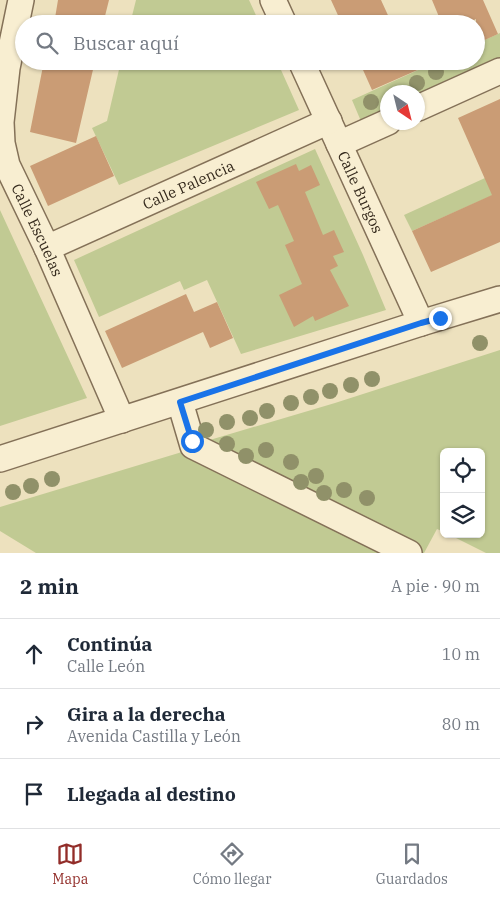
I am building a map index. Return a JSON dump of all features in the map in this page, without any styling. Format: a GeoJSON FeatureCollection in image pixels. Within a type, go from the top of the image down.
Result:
{"type":"FeatureCollection","features":[{"type":"Feature","properties":{"kind":"street","name":"Calle Escuelas"},"geometry":{"type":"LineString","coordinates":[[18,15],[21,0]]}},
{"type":"Feature","properties":{"kind":"street"},"geometry":{"type":"LineString","coordinates":[[273,0],[280,15]]}},
{"type":"Feature","properties":{"kind":"street","name":"Calle Escuelas"},"geometry":{"type":"LineString","coordinates":[[15,29],[7,68],[1,122],[2,143],[8,165],[47,248],[122,420]]}},
{"type":"Feature","properties":{"kind":"street","name":"Calle Burgos"},"geometry":{"type":"LineString","coordinates":[[305,70],[421,323]]}},
{"type":"Feature","properties":{"kind":"street"},"geometry":{"type":"LineString","coordinates":[[425,105],[500,72]]}},
{"type":"Feature","properties":{"kind":"street","name":"Calle Palencia"},"geometry":{"type":"LineString","coordinates":[[47,248],[329,121]]}},
{"type":"Feature","properties":{"kind":"street"},"geometry":{"type":"LineString","coordinates":[[339,144],[380,126]]}},
{"type":"Feature","properties":{"kind":"street"},"geometry":{"type":"LineString","coordinates":[[0,459],[500,299]]}},
{"type":"Feature","properties":{"kind":"street"},"geometry":{"type":"LineString","coordinates":[[180,402],[194,446],[410,553]]}},
{"type":"Feature","properties":{"kind":"green space"},"geometry":{"type":"Polygon","coordinates":[[[136,0],[249,0],[256,15],[132,15],[136,0]]]}},
{"type":"Feature","properties":{"kind":"green space"},"geometry":{"type":"Polygon","coordinates":[[[500,33],[500,63],[485,70],[485,40],[500,33]]]}},
{"type":"Feature","properties":{"kind":"green space"},"geometry":{"type":"Polygon","coordinates":[[[119,70],[281,70],[299,110],[119,185],[92,128],[107,121],[119,70]]]}},
{"type":"Feature","properties":{"kind":"green space"},"geometry":{"type":"Polygon","coordinates":[[[418,70],[485,70],[425,98],[425,85],[385,85],[418,70]]]}},
{"type":"Feature","properties":{"kind":"green space"},"geometry":{"type":"Polygon","coordinates":[[[380,87],[380,118],[363,126],[352,100],[380,87]]]}},
{"type":"Feature","properties":{"kind":"green space"},"geometry":{"type":"Polygon","coordinates":[[[315,149],[386,310],[241,354],[207,280],[184,290],[180,281],[99,317],[74,260],[315,149]]]}},
{"type":"Feature","properties":{"kind":"green space"},"geometry":{"type":"Polygon","coordinates":[[[485,178],[500,192],[412,231],[404,215],[485,178]]]}},
{"type":"Feature","properties":{"kind":"green space"},"geometry":{"type":"Polygon","coordinates":[[[0,210],[87,398],[0,426],[0,210]]]}},
{"type":"Feature","properties":{"kind":"green space"},"geometry":{"type":"Polygon","coordinates":[[[500,350],[500,553],[486,553],[456,538],[485,538],[485,448],[440,448],[440,530],[437,529],[424,553],[422,553],[203,442],[335,403],[500,350]]]}},
{"type":"Feature","properties":{"kind":"green space"},"geometry":{"type":"Polygon","coordinates":[[[182,452],[383,553],[36,553],[0,531],[0,507],[182,452]]]}},
{"type":"Feature","properties":{"kind":"building"},"geometry":{"type":"Polygon","coordinates":[[[58,0],[109,0],[105,15],[56,15],[58,0]]]}},
{"type":"Feature","properties":{"kind":"building"},"geometry":{"type":"Polygon","coordinates":[[[331,0],[381,0],[388,15],[338,15],[331,0]]]}},
{"type":"Feature","properties":{"kind":"building"},"geometry":{"type":"Polygon","coordinates":[[[432,0],[483,0],[498,34],[485,40],[485,15],[438,15],[432,0]]]}},
{"type":"Feature","properties":{"kind":"building"},"geometry":{"type":"Polygon","coordinates":[[[42,70],[93,70],[76,143],[30,132],[42,70]]]}},
{"type":"Feature","properties":{"kind":"building"},"geometry":{"type":"Polygon","coordinates":[[[363,70],[418,70],[380,85],[372,90],[363,70]]]}},
{"type":"Feature","properties":{"kind":"building"},"geometry":{"type":"Polygon","coordinates":[[[500,99],[500,242],[431,272],[412,231],[492,195],[458,118],[500,99]]]}},
{"type":"Feature","properties":{"kind":"building"},"geometry":{"type":"Polygon","coordinates":[[[96,136],[114,176],[48,206],[30,166],[96,136]]]}},
{"type":"Feature","properties":{"kind":"building"},"geometry":{"type":"Polygon","coordinates":[[[296,164],[299,171],[311,165],[320,185],[305,192],[323,235],[334,230],[344,252],[333,256],[338,266],[330,270],[349,306],[315,321],[313,316],[294,327],[279,295],[302,284],[285,245],[294,241],[278,205],[269,209],[256,182],[296,164]]]}},
{"type":"Feature","properties":{"kind":"building"},"geometry":{"type":"Polygon","coordinates":[[[186,294],[194,312],[217,302],[233,338],[210,348],[203,332],[122,368],[105,331],[186,294]]]}},
{"type":"Feature","properties":{"kind":"route"},"geometry":{"type":"LineString","coordinates":[[192,441],[180,402],[440,318]]}}]}
